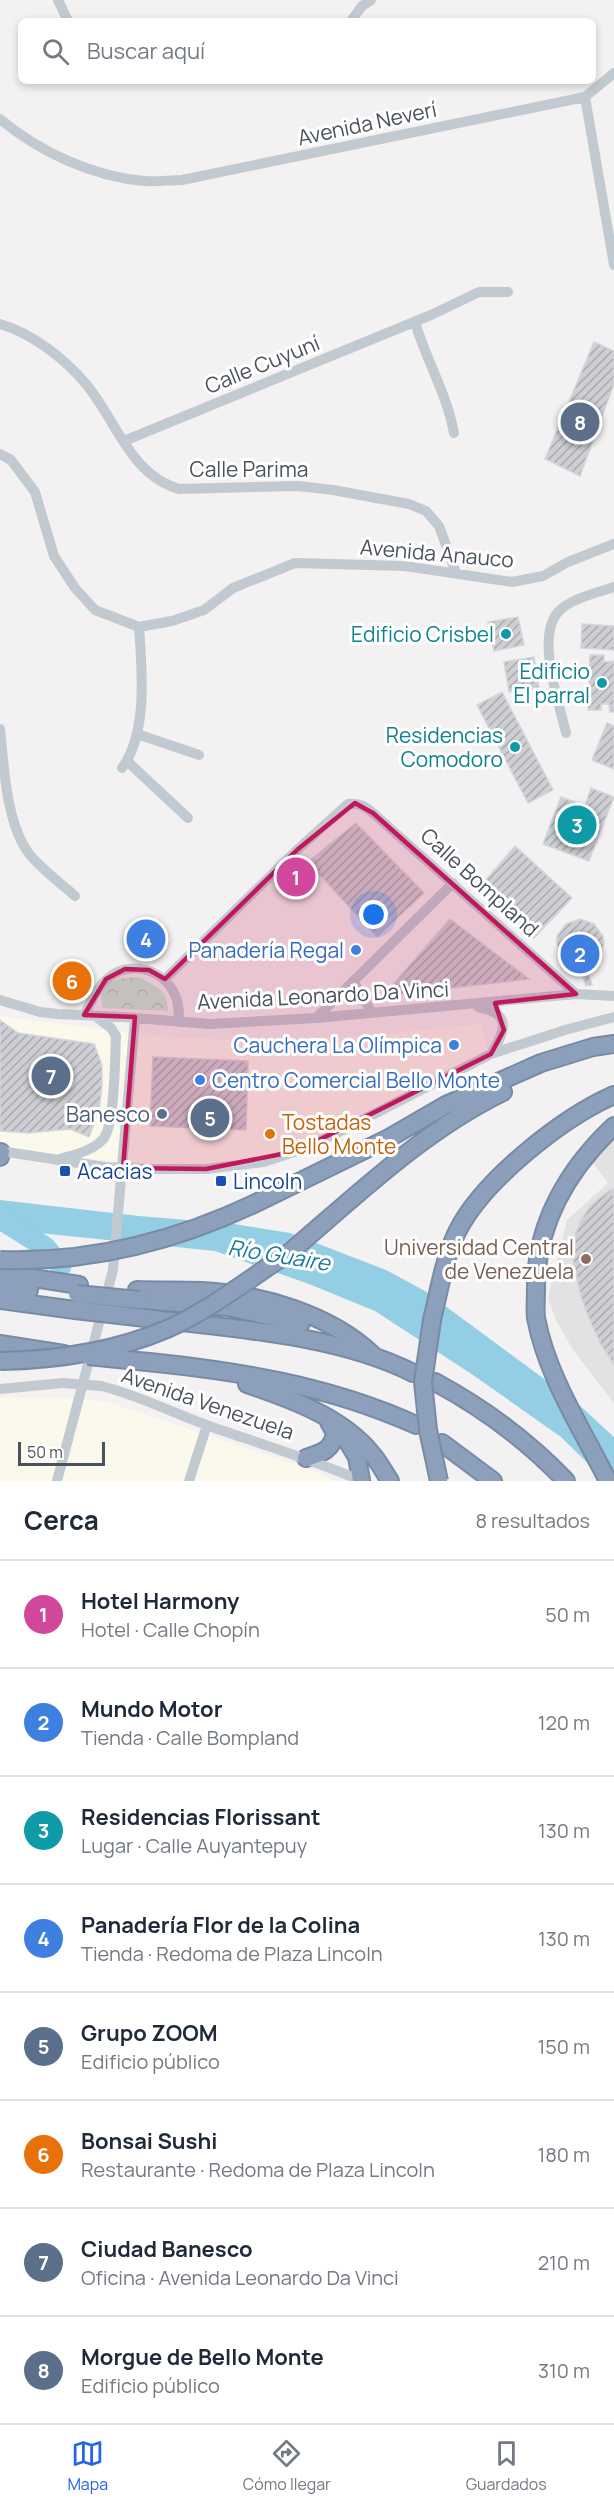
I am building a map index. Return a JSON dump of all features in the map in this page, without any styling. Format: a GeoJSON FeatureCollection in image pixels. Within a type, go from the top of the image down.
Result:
{"type":"FeatureCollection","features":[{"type":"Feature","properties":{"kind":"highway"},"geometry":{"type":"LineString","coordinates":[[0,1260],[61,1259],[146,1245],[213,1223],[389,1138],[446,1105],[541,1063],[593,1047],[614,1044]]}},
{"type":"Feature","properties":{"kind":"highway"},"geometry":{"type":"LineString","coordinates":[[0,1361],[73,1355],[135,1340],[168,1328],[217,1300],[289,1253],[407,1152],[478,1104],[550,1069],[614,1052]]}},
{"type":"Feature","properties":{"kind":"highway"},"geometry":{"type":"LineString","coordinates":[[439,1481],[428,1430],[423,1382],[432,1320],[449,1251],[458,1231],[471,1209],[530,1151],[573,1116],[614,1095]]}},
{"type":"Feature","properties":{"kind":"highway"},"geometry":{"type":"LineString","coordinates":[[608,1481],[551,1367],[536,1317],[536,1266],[549,1216],[570,1176],[592,1146],[614,1126]]}},
{"type":"Feature","properties":{"kind":"highway"},"geometry":{"type":"LineString","coordinates":[[0,1273],[77,1296]]}},
{"type":"Feature","properties":{"kind":"highway"},"geometry":{"type":"LineString","coordinates":[[0,1287],[138,1302],[376,1357],[413,1372]]}},
{"type":"Feature","properties":{"kind":"highway"},"geometry":{"type":"LineString","coordinates":[[0,1300],[77,1296],[138,1302],[203,1291],[257,1299],[323,1322],[357,1340],[376,1357]]}},
{"type":"Feature","properties":{"kind":"highway"},"geometry":{"type":"LineString","coordinates":[[0,1344],[66,1354],[195,1366],[301,1386],[384,1411],[416,1425]]}},
{"type":"Feature","properties":{"kind":"highway"},"geometry":{"type":"LineString","coordinates":[[195,1366],[316,1411],[348,1430],[372,1454],[390,1481]]}},
{"type":"Feature","properties":{"kind":"highway"},"geometry":{"type":"LineString","coordinates":[[435,1382],[503,1423],[531,1446],[566,1481]]}},
{"type":"Feature","properties":{"kind":"highway"},"geometry":{"type":"LineString","coordinates":[[306,1458],[326,1451],[333,1443],[335,1433],[327,1419]]}},
{"type":"Feature","properties":{"kind":"highway"},"geometry":{"type":"LineString","coordinates":[[327,1419],[346,1438],[357,1457],[361,1481]]}},
{"type":"Feature","properties":{"kind":"highway"},"geometry":{"type":"LineString","coordinates":[[442,1443],[493,1481]]}},
{"type":"Feature","properties":{"kind":"street"},"geometry":{"type":"LineString","coordinates":[[58,0],[67,18]]}},
{"type":"Feature","properties":{"kind":"street"},"geometry":{"type":"LineString","coordinates":[[353,18],[362,6],[371,0]]}},
{"type":"Feature","properties":{"kind":"street"},"geometry":{"type":"LineString","coordinates":[[614,73],[585,97],[614,265]]}},
{"type":"Feature","properties":{"kind":"street","name":"Avenida Neverí"},"geometry":{"type":"LineString","coordinates":[[0,119],[37,145],[97,172],[145,181],[182,180],[585,97]]}},
{"type":"Feature","properties":{"kind":"street","name":"Calle Cuyuní"},"geometry":{"type":"LineString","coordinates":[[124,441],[415,322],[478,292],[508,292]]}},
{"type":"Feature","properties":{"kind":"street"},"geometry":{"type":"LineString","coordinates":[[415,322],[450,409],[454,433]]}},
{"type":"Feature","properties":{"kind":"street","name":"Calle Parima"},"geometry":{"type":"LineString","coordinates":[[0,324],[29,337],[86,384],[143,469],[153,478],[179,489],[297,486],[409,504],[426,512],[439,526],[456,573]]}},
{"type":"Feature","properties":{"kind":"street"},"geometry":{"type":"LineString","coordinates":[[0,454],[11,460],[35,492],[54,556],[75,588],[95,610],[139,627],[141,662],[137,734],[124,765],[188,818]]}},
{"type":"Feature","properties":{"kind":"street","name":"Avenida Anauco"},"geometry":{"type":"LineString","coordinates":[[139,627],[172,621],[204,610],[234,588],[295,563],[405,566],[512,582],[543,576],[568,562],[614,544]]}},
{"type":"Feature","properties":{"kind":"street"},"geometry":{"type":"LineString","coordinates":[[566,733],[548,652],[550,624],[558,612],[568,604],[614,587]]}},
{"type":"Feature","properties":{"kind":"street"},"geometry":{"type":"LineString","coordinates":[[0,729],[8,796],[19,835],[30,854],[75,896]]}},
{"type":"Feature","properties":{"kind":"street"},"geometry":{"type":"LineString","coordinates":[[137,734],[199,755]]}},
{"type":"Feature","properties":{"kind":"street","name":"Calle Bompland"},"geometry":{"type":"LineString","coordinates":[[165,979],[298,849],[348,804],[355,803],[364,806],[576,994]]}},
{"type":"Feature","properties":{"kind":"street"},"geometry":{"type":"LineString","coordinates":[[316,1018],[453,883]]}},
{"type":"Feature","properties":{"kind":"street"},"geometry":{"type":"LineString","coordinates":[[57,1161],[99,1142],[107,1132],[111,1118],[116,1036],[111,1028],[89,1016],[101,986],[113,975],[125,969],[149,970],[165,979],[176,996],[179,1004],[179,1022]]}},
{"type":"Feature","properties":{"kind":"street"},"geometry":{"type":"LineString","coordinates":[[353,981],[372,1013]]}},
{"type":"Feature","properties":{"kind":"street","name":"Avenida Leonardo Da Vinci"},"geometry":{"type":"LineString","coordinates":[[0,1000],[40,1012],[220,1024],[468,1006],[576,994],[614,996]]}},
{"type":"Feature","properties":{"kind":"street"},"geometry":{"type":"LineString","coordinates":[[468,1006],[489,1009],[502,1019],[504,1024],[502,1036],[491,1054]]}},
{"type":"Feature","properties":{"kind":"street"},"geometry":{"type":"LineString","coordinates":[[0,1153],[123,1168],[206,1169],[264,1162],[333,1135],[491,1054],[614,1017]]}},
{"type":"Feature","properties":{"kind":"street"},"geometry":{"type":"LineString","coordinates":[[57,1481],[113,1270],[122,1188],[135,1018]]}},
{"type":"Feature","properties":{"kind":"street","name":"Avenida Venezuela"},"geometry":{"type":"LineString","coordinates":[[0,1389],[63,1383],[100,1386],[129,1393],[207,1425],[306,1458],[361,1481]]}},
{"type":"Feature","properties":{"kind":"street"},"geometry":{"type":"LineString","coordinates":[[189,1481],[207,1425]]}},
{"type":"Feature","properties":{"kind":"highlighted area"},"geometry":{"type":"Polygon","coordinates":[[[355,803],[373,813],[576,994],[495,1003],[504,1030],[491,1054],[297,1151],[206,1169],[123,1168],[135,1017],[84,1015],[106,979],[125,969],[149,970],[165,979],[298,849],[355,803]]]}},
{"type":"Feature","properties":{"kind":"shaded area"},"geometry":{"type":"Polygon","coordinates":[[[0,1016],[154,1036],[245,1041],[355,1037],[482,1024],[489,1057],[272,1161],[179,1167],[0,1150],[0,1016]]]}},
{"type":"Feature","properties":{"kind":"shaded area","name":"Universidad Central de Venezuela"},"geometry":{"type":"Polygon","coordinates":[[[614,1139],[614,1403],[573,1350],[556,1320],[548,1298],[567,1220],[608,1183],[587,1155],[614,1139]]]}},
{"type":"Feature","properties":{"kind":"shaded area"},"geometry":{"type":"Polygon","coordinates":[[[0,1397],[88,1399],[107,1402],[306,1468],[336,1481],[0,1481],[0,1397]]]}},
{"type":"Feature","properties":{"kind":"green space"},"geometry":{"type":"Polygon","coordinates":[[[139,977],[163,993],[168,1011],[103,1008],[100,993],[109,984],[122,979],[139,977]]]}},
{"type":"Feature","properties":{"kind":"water","name":"Río Guaire"},"geometry":{"type":"Polygon","coordinates":[[[0,1200],[234,1224],[290,1233],[386,1270],[425,1291],[578,1404],[614,1437],[614,1481],[606,1481],[561,1437],[473,1375],[375,1311],[309,1284],[215,1251],[0,1229],[0,1200]]]}},
{"type":"Feature","properties":{"kind":"building"},"geometry":{"type":"Polygon","coordinates":[[[594,342],[614,351],[614,384],[580,476],[545,459],[594,342]]]}},
{"type":"Feature","properties":{"kind":"building","name":"Edificio Crisbel"},"geometry":{"type":"Polygon","coordinates":[[[518,617],[524,645],[494,651],[488,622],[518,617]]]}},
{"type":"Feature","properties":{"kind":"building"},"geometry":{"type":"Polygon","coordinates":[[[582,624],[614,626],[614,650],[581,648],[582,624]]]}},
{"type":"Feature","properties":{"kind":"building","name":"Edificio El parral"},"geometry":{"type":"Polygon","coordinates":[[[590,655],[604,655],[604,662],[614,661],[614,712],[610,712],[609,704],[601,704],[601,710],[588,710],[590,655]]]}},
{"type":"Feature","properties":{"kind":"building"},"geometry":{"type":"Polygon","coordinates":[[[534,657],[539,687],[509,692],[504,662],[534,657]]]}},
{"type":"Feature","properties":{"kind":"building","name":"Residencias Comodoro"},"geometry":{"type":"Polygon","coordinates":[[[502,692],[553,790],[528,803],[477,705],[502,692]]]}},
{"type":"Feature","properties":{"kind":"building"},"geometry":{"type":"Polygon","coordinates":[[[607,723],[614,726],[614,769],[592,760],[607,723]]]}},
{"type":"Feature","properties":{"kind":"building"},"geometry":{"type":"Polygon","coordinates":[[[591,788],[614,797],[589,861],[543,844],[561,797],[585,806],[591,788]]]}},
{"type":"Feature","properties":{"kind":"building"},"geometry":{"type":"Polygon","coordinates":[[[356,823],[424,893],[377,937],[308,862],[356,823]]]}},
{"type":"Feature","properties":{"kind":"building"},"geometry":{"type":"Polygon","coordinates":[[[515,846],[572,898],[534,938],[479,888],[515,846]]]}},
{"type":"Feature","properties":{"kind":"building"},"geometry":{"type":"Polygon","coordinates":[[[450,919],[529,979],[383,996],[450,919]]]}},
{"type":"Feature","properties":{"kind":"building"},"geometry":{"type":"Polygon","coordinates":[[[580,919],[594,924],[603,936],[604,943],[600,957],[586,966],[592,985],[586,986],[580,967],[567,963],[561,957],[557,944],[557,936],[566,924],[580,919]]]}},
{"type":"Feature","properties":{"kind":"building"},"geometry":{"type":"Polygon","coordinates":[[[0,1020],[18,1033],[94,1044],[102,1065],[102,1086],[99,1111],[89,1137],[70,1129],[28,1133],[0,1131],[0,1020]]]}},
{"type":"Feature","properties":{"kind":"building","name":"Centro Comercial Bello Monte"},"geometry":{"type":"Polygon","coordinates":[[[153,1057],[248,1061],[246,1130],[150,1126],[153,1057]]]}},
{"type":"Feature","properties":{"kind":"building"},"geometry":{"type":"Polygon","coordinates":[[[614,1189],[614,1365],[601,1345],[590,1321],[581,1297],[573,1260],[573,1242],[580,1221],[591,1205],[614,1189]]]}},
{"type":"Feature","properties":{"kind":"waterway"},"geometry":{"type":"LineString","coordinates":[[0,1219],[45,1247],[61,1266]]}},
{"type":"Feature","properties":{"kind":"place","name":"Morgue de Bello Monte"},"geometry":{"type":"Point","coordinates":[580,422]}},
{"type":"Feature","properties":{"kind":"place","name":"Edificio Crisbel"},"geometry":{"type":"Point","coordinates":[506,634]}},
{"type":"Feature","properties":{"kind":"place","name":"Edificio El parral"},"geometry":{"type":"Point","coordinates":[602,683]}},
{"type":"Feature","properties":{"kind":"place","name":"Residencias Comodoro"},"geometry":{"type":"Point","coordinates":[515,747]}},
{"type":"Feature","properties":{"kind":"place","name":"Residencias Florissant"},"geometry":{"type":"Point","coordinates":[577,825]}},
{"type":"Feature","properties":{"kind":"place","name":"Hotel Harmony"},"geometry":{"type":"Point","coordinates":[296,877]}},
{"type":"Feature","properties":{"kind":"place","name":"Panadería Flor de la Colina"},"geometry":{"type":"Point","coordinates":[146,939]}},
{"type":"Feature","properties":{"kind":"place","name":"Panadería Regal"},"geometry":{"type":"Point","coordinates":[356,950]}},
{"type":"Feature","properties":{"kind":"place","name":"Mundo Motor"},"geometry":{"type":"Point","coordinates":[580,954]}},
{"type":"Feature","properties":{"kind":"place","name":"Bonsai Sushi"},"geometry":{"type":"Point","coordinates":[72,981]}},
{"type":"Feature","properties":{"kind":"place","name":"Cauchera La Olímpica"},"geometry":{"type":"Point","coordinates":[454,1045]}},
{"type":"Feature","properties":{"kind":"place","name":"Ciudad Banesco"},"geometry":{"type":"Point","coordinates":[51,1076]}},
{"type":"Feature","properties":{"kind":"place","name":"Centro Comercial Bello Monte"},"geometry":{"type":"Point","coordinates":[200,1080]}},
{"type":"Feature","properties":{"kind":"place","name":"Banesco"},"geometry":{"type":"Point","coordinates":[162,1114]}},
{"type":"Feature","properties":{"kind":"place","name":"Grupo ZOOM"},"geometry":{"type":"Point","coordinates":[210,1118]}},
{"type":"Feature","properties":{"kind":"place","name":"Tostadas Bello Monte"},"geometry":{"type":"Point","coordinates":[270,1134]}},
{"type":"Feature","properties":{"kind":"place","name":"Acacias"},"geometry":{"type":"Point","coordinates":[65,1171]}},
{"type":"Feature","properties":{"kind":"place","name":"Lincoln"},"geometry":{"type":"Point","coordinates":[221,1181]}},
{"type":"Feature","properties":{"kind":"place","name":"Universidad Central de Venezuela"},"geometry":{"type":"Point","coordinates":[586,1259]}}]}
